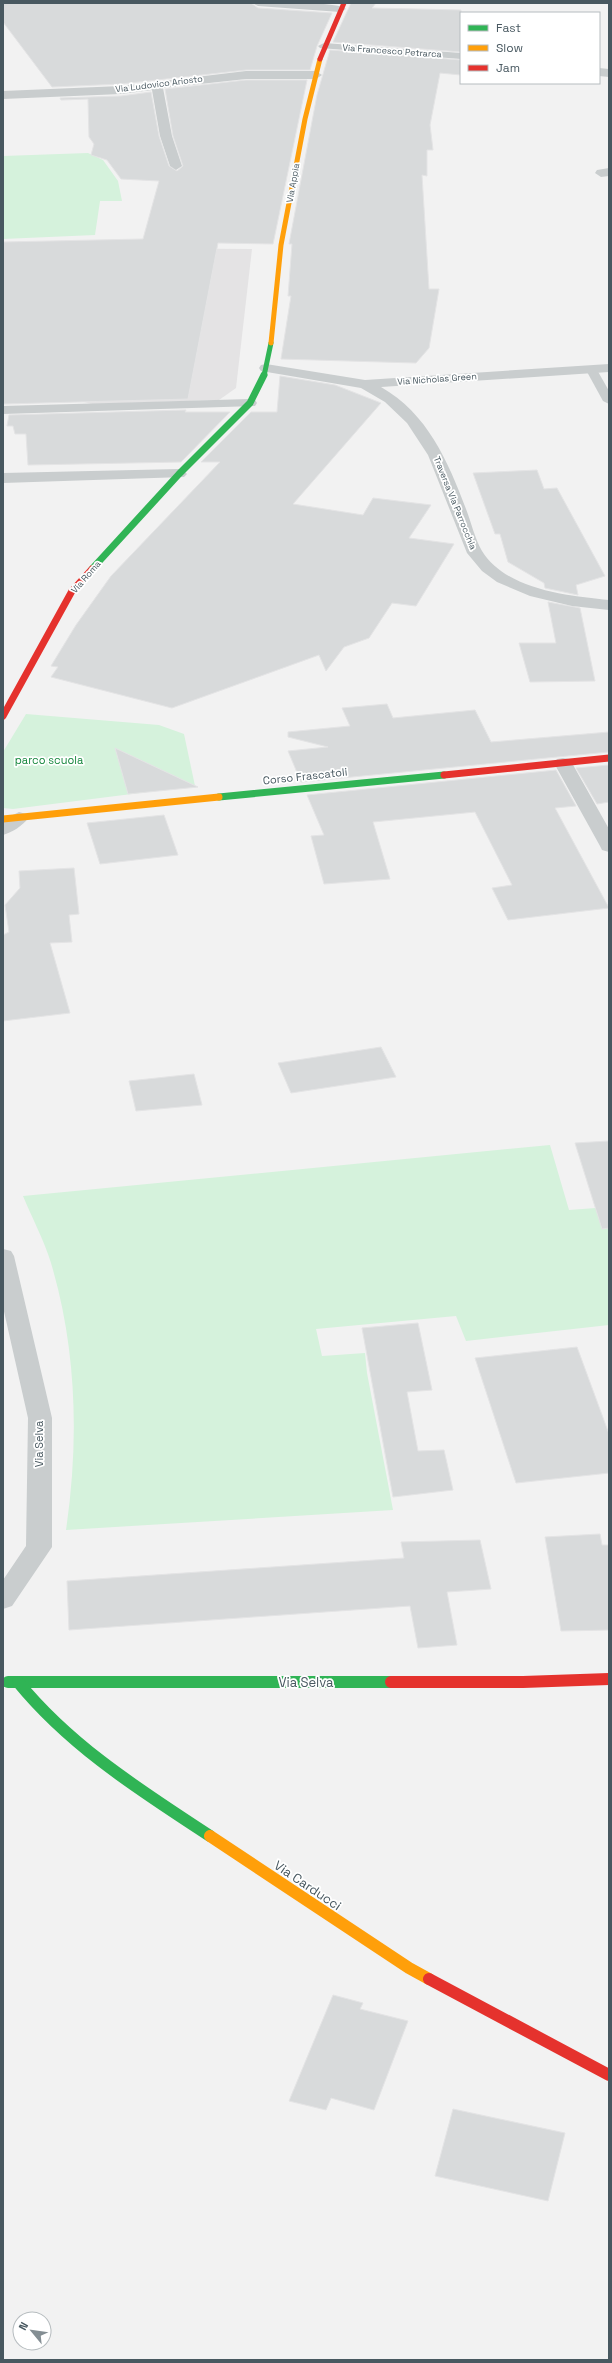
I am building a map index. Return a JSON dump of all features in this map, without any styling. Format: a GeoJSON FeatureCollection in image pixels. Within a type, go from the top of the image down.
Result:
{"type":"FeatureCollection","features":[{"type":"Feature","properties":{"kind":"street"},"geometry":{"type":"LineString","coordinates":[[258,3],[342,6]]}},
{"type":"Feature","properties":{"kind":"street","name":"Via Appia"},"geometry":{"type":"LineString","coordinates":[[266,368],[270,349],[278,263],[300,140],[324,46],[342,6]]}},
{"type":"Feature","properties":{"kind":"street","name":"Via Francesco Petrarca"},"geometry":{"type":"LineString","coordinates":[[324,46],[460,56]]}},
{"type":"Feature","properties":{"kind":"street","name":"Via Ludovico Ariosto"},"geometry":{"type":"LineString","coordinates":[[3,95],[157,86],[227,77],[316,75]]}},
{"type":"Feature","properties":{"kind":"street"},"geometry":{"type":"LineString","coordinates":[[157,86],[166,136],[176,166]]}},
{"type":"Feature","properties":{"kind":"street","name":"Via Nicholas Green"},"geometry":{"type":"LineString","coordinates":[[266,368],[365,384],[609,368]]}},
{"type":"Feature","properties":{"kind":"street","name":"Via Roma"},"geometry":{"type":"LineString","coordinates":[[3,716],[72,591],[179,474],[250,403],[260,390],[266,368]]}},
{"type":"Feature","properties":{"kind":"street","name":"Traversa Via Parrocchia"},"geometry":{"type":"LineString","coordinates":[[365,384],[397,404],[421,431],[438,459],[475,553],[483,563],[506,581],[522,589],[543,596],[577,602],[609,605]]}},
{"type":"Feature","properties":{"kind":"street"},"geometry":{"type":"LineString","coordinates":[[3,410],[250,403]]}},
{"type":"Feature","properties":{"kind":"street"},"geometry":{"type":"LineString","coordinates":[[3,478],[179,474]]}},
{"type":"Feature","properties":{"kind":"street"},"geometry":{"type":"LineString","coordinates":[[577,602],[609,592]]}},
{"type":"Feature","properties":{"kind":"street","name":"Corso Frascatoli"},"geometry":{"type":"LineString","coordinates":[[18,818],[609,758]]}},
{"type":"Feature","properties":{"kind":"street"},"geometry":{"type":"LineString","coordinates":[[564,763],[609,846]]}},
{"type":"Feature","properties":{"kind":"street"},"geometry":{"type":"LineString","coordinates":[[3,829],[18,818]]}},
{"type":"Feature","properties":{"kind":"street","name":"Via Selva"},"geometry":{"type":"LineString","coordinates":[[3,1256],[40,1418],[39,1547],[3,1600]]}},
{"type":"Feature","properties":{"kind":"street","name":"Via Selva"},"geometry":{"type":"LineString","coordinates":[[3,1681],[523,1682],[609,1679]]}},
{"type":"Feature","properties":{"kind":"street","name":"Via Carducci"},"geometry":{"type":"LineString","coordinates":[[18,1682],[34,1704],[99,1762],[409,1968],[609,2075]]}},
{"type":"Feature","properties":{"kind":"lane"},"geometry":{"type":"LineString","coordinates":[[592,370],[609,401]]}},
{"type":"Feature","properties":{"kind":"shaded area"},"geometry":{"type":"Polygon","coordinates":[[[95,248],[252,249],[236,388],[219,400],[92,404],[80,401],[95,248]]]}},
{"type":"Feature","properties":{"kind":"green space"},"geometry":{"type":"Polygon","coordinates":[[[88,153],[103,160],[118,181],[122,201],[100,201],[95,235],[3,239],[3,156],[88,153]]]}},
{"type":"Feature","properties":{"kind":"green space","name":"parco scuola"},"geometry":{"type":"Polygon","coordinates":[[[26,714],[159,725],[184,734],[195,786],[13,809],[3,808],[3,752],[26,714]]]}},
{"type":"Feature","properties":{"kind":"green space"},"geometry":{"type":"Polygon","coordinates":[[[550,1145],[569,1210],[609,1207],[609,1325],[466,1341],[456,1316],[316,1329],[322,1356],[365,1353],[367,1373],[393,1510],[66,1530],[73,1463],[74,1430],[71,1363],[60,1296],[51,1263],[23,1196],[550,1145]]]}},
{"type":"Feature","properties":{"kind":"building"},"geometry":{"type":"Polygon","coordinates":[[[3,3],[251,3],[258,8],[332,13],[317,46],[310,70],[246,70],[121,84],[52,87],[3,22],[3,3]]]}},
{"type":"Feature","properties":{"kind":"building"},"geometry":{"type":"Polygon","coordinates":[[[351,3],[376,3],[372,8],[461,10],[460,52],[333,42],[351,3]]]}},
{"type":"Feature","properties":{"kind":"building"},"geometry":{"type":"Polygon","coordinates":[[[330,50],[460,60],[460,75],[440,73],[430,125],[433,150],[427,150],[427,176],[422,175],[429,289],[439,289],[429,348],[416,363],[281,359],[291,296],[288,296],[292,244],[289,244],[317,95],[330,50]]]}},
{"type":"Feature","properties":{"kind":"building"},"geometry":{"type":"Polygon","coordinates":[[[246,80],[307,80],[273,244],[218,243],[188,399],[3,404],[3,242],[143,239],[159,181],[121,179],[107,160],[91,155],[94,144],[89,137],[88,99],[61,100],[60,98],[121,96],[151,92],[159,136],[169,166],[177,171],[183,166],[173,136],[165,89],[246,80]]]}},
{"type":"Feature","properties":{"kind":"building"},"geometry":{"type":"Polygon","coordinates":[[[280,376],[335,385],[381,403],[293,504],[363,515],[373,498],[431,505],[409,538],[454,544],[416,606],[392,603],[369,638],[344,647],[326,671],[319,655],[172,708],[51,677],[58,667],[51,666],[76,625],[111,576],[220,462],[201,462],[251,412],[277,412],[280,376]]]}},
{"type":"Feature","properties":{"kind":"building"},"geometry":{"type":"Polygon","coordinates":[[[186,410],[185,412],[230,412],[181,462],[28,465],[26,434],[15,434],[13,426],[7,426],[9,415],[186,410]]]}},
{"type":"Feature","properties":{"kind":"building"},"geometry":{"type":"Polygon","coordinates":[[[537,470],[544,489],[557,488],[605,576],[576,585],[578,595],[545,588],[544,583],[508,562],[500,534],[495,534],[473,473],[537,470]]]}},
{"type":"Feature","properties":{"kind":"building"},"geometry":{"type":"Polygon","coordinates":[[[548,602],[580,608],[595,681],[530,682],[519,643],[556,643],[548,602]]]}},
{"type":"Feature","properties":{"kind":"building"},"geometry":{"type":"Polygon","coordinates":[[[387,704],[393,718],[475,710],[491,742],[609,732],[609,752],[301,782],[288,751],[328,747],[288,737],[288,732],[350,726],[342,708],[387,704]]]}},
{"type":"Feature","properties":{"kind":"building"},"geometry":{"type":"Polygon","coordinates":[[[115,748],[198,787],[128,794],[115,748]]]}},
{"type":"Feature","properties":{"kind":"building"},"geometry":{"type":"Polygon","coordinates":[[[609,765],[609,802],[597,804],[576,768],[609,765]]]}},
{"type":"Feature","properties":{"kind":"building"},"geometry":{"type":"Polygon","coordinates":[[[556,770],[576,806],[555,808],[609,908],[508,920],[492,888],[512,885],[475,812],[373,822],[390,879],[324,884],[311,836],[324,835],[307,795],[556,770]]]}},
{"type":"Feature","properties":{"kind":"building"},"geometry":{"type":"Polygon","coordinates":[[[164,815],[178,855],[100,864],[87,823],[164,815]]]}},
{"type":"Feature","properties":{"kind":"building"},"geometry":{"type":"Polygon","coordinates":[[[74,868],[79,914],[69,915],[72,942],[50,943],[70,1013],[3,1021],[3,935],[9,932],[5,905],[20,888],[19,871],[74,868]]]}},
{"type":"Feature","properties":{"kind":"building"},"geometry":{"type":"Polygon","coordinates":[[[381,1047],[396,1077],[291,1093],[278,1063],[381,1047]]]}},
{"type":"Feature","properties":{"kind":"building"},"geometry":{"type":"Polygon","coordinates":[[[194,1074],[202,1105],[136,1111],[129,1081],[194,1074]]]}},
{"type":"Feature","properties":{"kind":"building"},"geometry":{"type":"Polygon","coordinates":[[[609,1141],[609,1228],[602,1229],[575,1143],[609,1141]]]}},
{"type":"Feature","properties":{"kind":"building"},"geometry":{"type":"Polygon","coordinates":[[[418,1323],[432,1390],[407,1392],[418,1451],[444,1450],[453,1490],[393,1497],[362,1328],[418,1323]]]}},
{"type":"Feature","properties":{"kind":"building"},"geometry":{"type":"Polygon","coordinates":[[[577,1347],[609,1434],[609,1473],[516,1483],[475,1358],[577,1347]]]}},
{"type":"Feature","properties":{"kind":"building"},"geometry":{"type":"Polygon","coordinates":[[[600,1534],[602,1545],[609,1545],[609,1630],[561,1631],[545,1537],[600,1534]]]}},
{"type":"Feature","properties":{"kind":"building"},"geometry":{"type":"Polygon","coordinates":[[[480,1540],[491,1589],[447,1592],[457,1645],[418,1648],[410,1606],[69,1630],[67,1581],[404,1558],[401,1542],[480,1540]]]}},
{"type":"Feature","properties":{"kind":"building"},"geometry":{"type":"Polygon","coordinates":[[[333,1995],[363,2003],[360,2009],[408,2021],[374,2110],[331,2098],[326,2110],[289,2101],[333,1995]]]}},
{"type":"Feature","properties":{"kind":"building"},"geometry":{"type":"Polygon","coordinates":[[[453,2109],[565,2133],[548,2201],[435,2176],[453,2109]]]}},
{"type":"Feature","properties":{"kind":"traffic: fast"},"geometry":{"type":"LineString","coordinates":[[92,569],[179,474],[250,403],[266,372],[271,343]]}},
{"type":"Feature","properties":{"kind":"traffic: fast"},"geometry":{"type":"LineString","coordinates":[[219,797],[444,775]]}},
{"type":"Feature","properties":{"kind":"traffic: fast"},"geometry":{"type":"LineString","coordinates":[[8,1682],[391,1682]]}},
{"type":"Feature","properties":{"kind":"traffic: fast"},"geometry":{"type":"LineString","coordinates":[[18,1682],[59,1728],[83,1748],[107,1767],[210,1836]]}},
{"type":"Feature","properties":{"kind":"traffic: slow"},"geometry":{"type":"LineString","coordinates":[[271,343],[281,245],[305,119],[320,59]]}},
{"type":"Feature","properties":{"kind":"traffic: slow"},"geometry":{"type":"LineString","coordinates":[[3,819],[219,797]]}},
{"type":"Feature","properties":{"kind":"traffic: slow"},"geometry":{"type":"LineString","coordinates":[[210,1836],[409,1968],[429,1979]]}},
{"type":"Feature","properties":{"kind":"traffic: jam"},"geometry":{"type":"LineString","coordinates":[[320,59],[333,25],[344,3]]}},
{"type":"Feature","properties":{"kind":"traffic: jam"},"geometry":{"type":"LineString","coordinates":[[3,716],[72,591],[92,569]]}},
{"type":"Feature","properties":{"kind":"traffic: jam"},"geometry":{"type":"LineString","coordinates":[[444,775],[609,758]]}},
{"type":"Feature","properties":{"kind":"traffic: jam"},"geometry":{"type":"LineString","coordinates":[[391,1682],[523,1682],[609,1679]]}},
{"type":"Feature","properties":{"kind":"traffic: jam"},"geometry":{"type":"LineString","coordinates":[[429,1979],[609,2075]]}}]}
